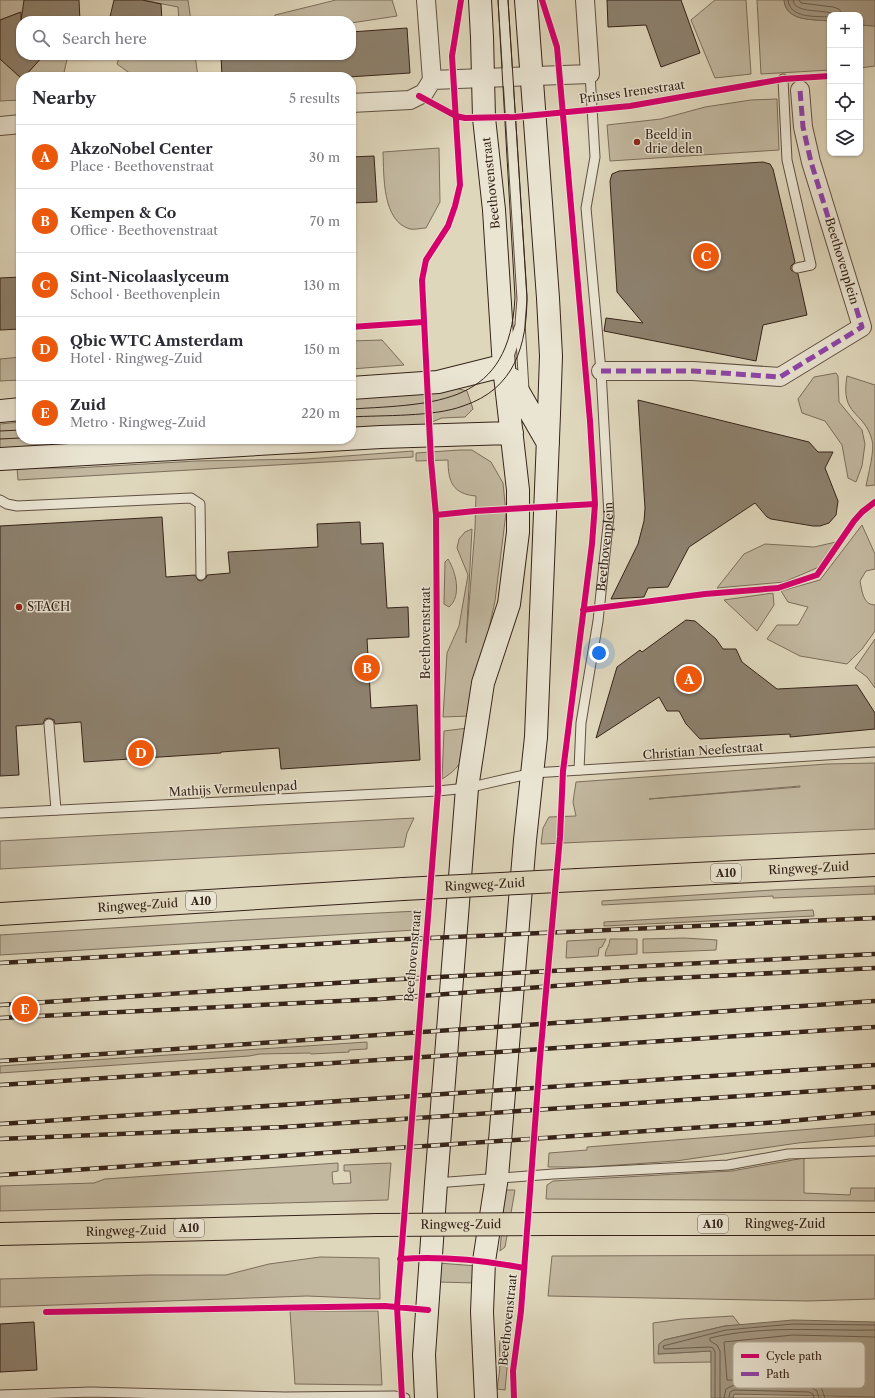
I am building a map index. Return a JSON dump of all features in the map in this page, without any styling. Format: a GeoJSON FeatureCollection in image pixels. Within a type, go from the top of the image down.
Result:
{"type":"FeatureCollection","features":[{"type":"Feature","properties":{"kind":"highway","name":"Ringweg-Zuid"},"geometry":{"type":"LineString","coordinates":[[0,914],[403,889],[875,865]]}},
{"type":"Feature","properties":{"kind":"highway","name":"Ringweg-Zuid"},"geometry":{"type":"LineString","coordinates":[[0,1234],[377,1225],[875,1224]]}},
{"type":"Feature","properties":{"kind":"main road","name":"Beethovenstraat"},"geometry":{"type":"LineString","coordinates":[[426,1398],[424,1356],[467,788],[483,683],[509,604],[518,532],[518,490],[504,366],[494,210],[484,118],[480,0]]}},
{"type":"Feature","properties":{"kind":"main road","name":"Beethovenstraat"},"geometry":{"type":"LineString","coordinates":[[486,1398],[482,1312],[484,1260],[497,1177],[524,848],[536,737],[551,356],[538,140],[531,76],[526,0]]}},
{"type":"Feature","properties":{"kind":"main road"},"geometry":{"type":"LineString","coordinates":[[356,438],[512,433],[551,356]]}},
{"type":"Feature","properties":{"kind":"main road"},"geometry":{"type":"LineString","coordinates":[[356,388],[438,382],[504,366],[525,406],[548,443]]}},
{"type":"Feature","properties":{"kind":"main road"},"geometry":{"type":"LineString","coordinates":[[0,459],[110,446],[172,444]]}},
{"type":"Feature","properties":{"kind":"street"},"geometry":{"type":"LineString","coordinates":[[356,103],[410,100],[424,93],[432,80],[426,0]]}},
{"type":"Feature","properties":{"kind":"street"},"geometry":{"type":"LineString","coordinates":[[585,0],[590,74]]}},
{"type":"Feature","properties":{"kind":"street","name":"Prinses Irenestraat"},"geometry":{"type":"LineString","coordinates":[[432,80],[590,74]]}},
{"type":"Feature","properties":{"kind":"street","name":"Beethovenplein"},"geometry":{"type":"LineString","coordinates":[[601,371],[693,371],[780,377],[862,327],[812,162],[803,127],[800,90]]}},
{"type":"Feature","properties":{"kind":"street"},"geometry":{"type":"LineString","coordinates":[[0,126],[16,124]]}},
{"type":"Feature","properties":{"kind":"lane","name":"Beethovenstraat"},"geometry":{"type":"LineString","coordinates":[[503,0],[522,299],[520,323],[525,406]]}},
{"type":"Feature","properties":{"kind":"lane","name":"Beethovenplein"},"geometry":{"type":"LineString","coordinates":[[579,770],[581,723],[598,622],[610,516],[601,371],[586,208],[595,157],[590,74]]}},
{"type":"Feature","properties":{"kind":"lane"},"geometry":{"type":"LineString","coordinates":[[783,79],[787,160],[811,265],[797,268]]}},
{"type":"Feature","properties":{"kind":"lane","name":"Beethovenstraat"},"geometry":{"type":"LineString","coordinates":[[504,366],[514,346],[520,323]]}},
{"type":"Feature","properties":{"kind":"lane"},"geometry":{"type":"LineString","coordinates":[[0,500],[7,504],[17,506],[191,498],[200,504],[201,575]]}},
{"type":"Feature","properties":{"kind":"lane"},"geometry":{"type":"LineString","coordinates":[[49,724],[56,810]]}},
{"type":"Feature","properties":{"kind":"lane","name":"Christian Neefestraat"},"geometry":{"type":"LineString","coordinates":[[533,773],[875,752]]}},
{"type":"Feature","properties":{"kind":"lane","name":"Mathijs Vermeulenpad"},"geometry":{"type":"LineString","coordinates":[[0,813],[467,788],[533,773]]}},
{"type":"Feature","properties":{"kind":"lane"},"geometry":{"type":"LineString","coordinates":[[436,1183],[497,1177],[728,1165],[788,1154],[875,1151]]}},
{"type":"Feature","properties":{"kind":"lane"},"geometry":{"type":"LineString","coordinates":[[0,1395],[91,1392],[285,1396],[394,1396],[405,1398]]}},
{"type":"Feature","properties":{"kind":"shaded area"},"geometry":{"type":"Polygon","coordinates":[[[0,0],[30,0],[26,16],[22,16],[18,13],[0,20],[0,0]]]}},
{"type":"Feature","properties":{"kind":"shaded area"},"geometry":{"type":"Polygon","coordinates":[[[143,0],[188,0],[190,16],[179,16],[178,7],[143,0]]]}},
{"type":"Feature","properties":{"kind":"shaded area"},"geometry":{"type":"Polygon","coordinates":[[[336,0],[392,0],[397,16],[356,22],[356,16],[275,15],[336,0]]]}},
{"type":"Feature","properties":{"kind":"shaded area"},"geometry":{"type":"Polygon","coordinates":[[[715,0],[746,0],[751,74],[715,78],[691,20],[715,0]]]}},
{"type":"Feature","properties":{"kind":"shaded area"},"geometry":{"type":"Polygon","coordinates":[[[757,0],[784,0],[786,7],[795,16],[827,21],[827,70],[761,74],[757,0]]]}},
{"type":"Feature","properties":{"kind":"shaded area"},"geometry":{"type":"Polygon","coordinates":[[[863,25],[875,26],[875,66],[863,68],[863,25]]]}},
{"type":"Feature","properties":{"kind":"shaded area"},"geometry":{"type":"Polygon","coordinates":[[[0,59],[16,73],[16,100],[0,101],[0,59]]]}},
{"type":"Feature","properties":{"kind":"shaded area"},"geometry":{"type":"Polygon","coordinates":[[[39,60],[67,60],[64,72],[29,72],[39,60]]]}},
{"type":"Feature","properties":{"kind":"shaded area"},"geometry":{"type":"Polygon","coordinates":[[[118,60],[196,60],[197,72],[128,72],[117,64],[118,60]]]}},
{"type":"Feature","properties":{"kind":"shaded area"},"geometry":{"type":"Polygon","coordinates":[[[777,99],[779,150],[610,161],[607,125],[661,119],[705,107],[751,100],[777,99]]]}},
{"type":"Feature","properties":{"kind":"shaded area"},"geometry":{"type":"Polygon","coordinates":[[[439,148],[440,202],[426,228],[410,229],[401,224],[394,217],[389,207],[386,196],[383,152],[439,148]]]}},
{"type":"Feature","properties":{"kind":"shaded area"},"geometry":{"type":"Polygon","coordinates":[[[382,340],[404,365],[356,369],[356,341],[382,340]]]}},
{"type":"Feature","properties":{"kind":"shaded area"},"geometry":{"type":"Polygon","coordinates":[[[16,357],[16,380],[0,381],[0,359],[16,357]]]}},
{"type":"Feature","properties":{"kind":"shaded area"},"geometry":{"type":"Polygon","coordinates":[[[836,373],[838,376],[839,402],[862,430],[865,444],[862,466],[856,482],[848,478],[842,445],[825,421],[802,413],[798,399],[814,377],[836,373]]]}},
{"type":"Feature","properties":{"kind":"shaded area"},"geometry":{"type":"Polygon","coordinates":[[[847,376],[875,385],[875,485],[866,486],[873,444],[864,423],[854,412],[847,399],[847,376]]]}},
{"type":"Feature","properties":{"kind":"shaded area"},"geometry":{"type":"Polygon","coordinates":[[[455,388],[467,391],[473,409],[465,417],[442,418],[419,427],[356,432],[356,394],[455,388]]]}},
{"type":"Feature","properties":{"kind":"shaded area"},"geometry":{"type":"Polygon","coordinates":[[[16,422],[16,444],[145,444],[0,452],[0,424],[16,422]]]}},
{"type":"Feature","properties":{"kind":"shaded area"},"geometry":{"type":"Polygon","coordinates":[[[472,450],[491,462],[503,483],[506,513],[495,601],[470,716],[443,717],[447,653],[459,626],[468,575],[457,548],[459,539],[465,532],[472,529],[466,643],[476,496],[462,493],[453,486],[449,475],[448,460],[416,461],[416,453],[472,450]]]}},
{"type":"Feature","properties":{"kind":"shaded area"},"geometry":{"type":"Polygon","coordinates":[[[413,451],[413,457],[18,480],[17,468],[75,468],[196,461],[306,459],[413,451]]]}},
{"type":"Feature","properties":{"kind":"shaded area"},"geometry":{"type":"Polygon","coordinates":[[[862,525],[875,554],[875,569],[866,571],[860,581],[864,597],[868,603],[875,605],[875,631],[862,649],[847,664],[800,656],[767,639],[777,625],[798,625],[808,607],[788,602],[781,591],[820,580],[862,525]]]}},
{"type":"Feature","properties":{"kind":"shaded area"},"geometry":{"type":"Polygon","coordinates":[[[836,542],[819,567],[784,582],[717,588],[744,554],[765,544],[814,547],[836,542]]]}},
{"type":"Feature","properties":{"kind":"shaded area"},"geometry":{"type":"Polygon","coordinates":[[[448,559],[453,570],[457,590],[453,602],[449,607],[444,604],[445,562],[448,559]]]}},
{"type":"Feature","properties":{"kind":"shaded area"},"geometry":{"type":"Polygon","coordinates":[[[773,593],[774,605],[757,631],[724,600],[773,593]]]}},
{"type":"Feature","properties":{"kind":"shaded area"},"geometry":{"type":"Polygon","coordinates":[[[875,639],[875,688],[867,677],[855,668],[875,639]]]}},
{"type":"Feature","properties":{"kind":"shaded area"},"geometry":{"type":"Polygon","coordinates":[[[468,728],[462,758],[455,769],[442,779],[444,731],[468,728]]]}},
{"type":"Feature","properties":{"kind":"shaded area"},"geometry":{"type":"Polygon","coordinates":[[[875,763],[875,829],[541,844],[543,828],[549,817],[576,816],[573,802],[576,782],[827,764],[875,763]],[[800,786],[649,799],[800,787],[800,786]]]}},
{"type":"Feature","properties":{"kind":"shaded area"},"geometry":{"type":"Polygon","coordinates":[[[414,818],[407,833],[404,847],[0,869],[0,841],[414,818]]]}},
{"type":"Feature","properties":{"kind":"shaded area"},"geometry":{"type":"Polygon","coordinates":[[[875,886],[875,894],[773,898],[773,896],[602,905],[602,901],[773,890],[875,886]]]}},
{"type":"Feature","properties":{"kind":"shaded area"},"geometry":{"type":"Polygon","coordinates":[[[813,910],[814,916],[604,926],[604,922],[813,910]]]}},
{"type":"Feature","properties":{"kind":"shaded area"},"geometry":{"type":"Polygon","coordinates":[[[418,911],[416,930],[0,955],[0,935],[240,920],[418,911]]]}},
{"type":"Feature","properties":{"kind":"shaded area"},"geometry":{"type":"Polygon","coordinates":[[[684,938],[717,940],[716,950],[643,953],[643,939],[684,938]]]}},
{"type":"Feature","properties":{"kind":"shaded area"},"geometry":{"type":"Polygon","coordinates":[[[606,939],[602,947],[599,948],[598,956],[566,958],[567,941],[606,939]]]}},
{"type":"Feature","properties":{"kind":"shaded area"},"geometry":{"type":"Polygon","coordinates":[[[610,939],[637,939],[637,954],[605,956],[610,939]]]}},
{"type":"Feature","properties":{"kind":"shaded area"},"geometry":{"type":"Polygon","coordinates":[[[367,1042],[367,1049],[349,1050],[349,1052],[260,1054],[0,1073],[0,1066],[367,1042]]]}},
{"type":"Feature","properties":{"kind":"shaded area"},"geometry":{"type":"Polygon","coordinates":[[[875,1124],[875,1136],[798,1143],[676,1161],[589,1167],[548,1167],[549,1153],[587,1150],[587,1147],[875,1124]]]}},
{"type":"Feature","properties":{"kind":"shaded area"},"geometry":{"type":"Polygon","coordinates":[[[804,1158],[804,1193],[850,1195],[851,1188],[875,1188],[875,1201],[546,1199],[547,1185],[553,1181],[732,1171],[804,1158]]]}},
{"type":"Feature","properties":{"kind":"shaded area"},"geometry":{"type":"Polygon","coordinates":[[[338,1163],[338,1171],[332,1172],[333,1184],[351,1183],[350,1171],[344,1171],[344,1165],[391,1163],[388,1200],[0,1211],[0,1186],[94,1183],[105,1179],[338,1163]]]}},
{"type":"Feature","properties":{"kind":"shaded area"},"geometry":{"type":"Polygon","coordinates":[[[505,1190],[515,1190],[505,1247],[500,1251],[505,1190]]]}},
{"type":"Feature","properties":{"kind":"shaded area"},"geometry":{"type":"Polygon","coordinates":[[[875,1255],[875,1299],[807,1301],[548,1296],[552,1256],[875,1255]]]}},
{"type":"Feature","properties":{"kind":"shaded area"},"geometry":{"type":"Polygon","coordinates":[[[320,1257],[379,1258],[380,1299],[307,1296],[0,1307],[0,1279],[148,1275],[226,1275],[269,1264],[320,1257]]]}},
{"type":"Feature","properties":{"kind":"shaded area"},"geometry":{"type":"Polygon","coordinates":[[[438,1263],[477,1266],[475,1283],[438,1282],[438,1263]]]}},
{"type":"Feature","properties":{"kind":"shaded area"},"geometry":{"type":"Polygon","coordinates":[[[290,1311],[378,1311],[382,1385],[295,1384],[290,1311]]]}},
{"type":"Feature","properties":{"kind":"shaded area"},"geometry":{"type":"Polygon","coordinates":[[[733,1316],[740,1325],[725,1326],[664,1340],[658,1354],[711,1351],[711,1362],[654,1363],[653,1323],[682,1319],[733,1316]]]}},
{"type":"Feature","properties":{"kind":"shaded area"},"geometry":{"type":"Polygon","coordinates":[[[511,1326],[505,1390],[497,1389],[500,1366],[500,1342],[503,1334],[511,1326]]]}},
{"type":"Feature","properties":{"kind":"shaded area"},"geometry":{"type":"Polygon","coordinates":[[[875,1392],[875,1398],[733,1398],[733,1394],[875,1392]]]}},
{"type":"Feature","properties":{"kind":"water"},"geometry":{"type":"Polygon","coordinates":[[[784,0],[875,0],[875,26],[863,25],[863,12],[827,12],[827,21],[795,16],[786,7],[784,0]]]}},
{"type":"Feature","properties":{"kind":"water"},"geometry":{"type":"Polygon","coordinates":[[[793,1320],[875,1322],[875,1397],[734,1394],[733,1398],[711,1398],[711,1351],[658,1354],[659,1344],[664,1340],[725,1326],[793,1320]]]}},
{"type":"Feature","properties":{"kind":"building"},"geometry":{"type":"Polygon","coordinates":[[[24,0],[79,0],[80,16],[22,16],[24,0]]]}},
{"type":"Feature","properties":{"kind":"building"},"geometry":{"type":"Polygon","coordinates":[[[114,0],[142,0],[161,4],[162,16],[110,16],[114,0]]]}},
{"type":"Feature","properties":{"kind":"building"},"geometry":{"type":"Polygon","coordinates":[[[607,0],[681,0],[700,53],[661,67],[646,25],[608,27],[607,0]]]}},
{"type":"Feature","properties":{"kind":"building"},"geometry":{"type":"Polygon","coordinates":[[[21,12],[21,16],[16,16],[16,60],[39,60],[29,72],[16,72],[16,73],[0,59],[0,20],[21,12]]]}},
{"type":"Feature","properties":{"kind":"building"},"geometry":{"type":"Polygon","coordinates":[[[407,28],[410,73],[356,76],[356,72],[222,72],[221,60],[356,60],[356,32],[407,28]]]}},
{"type":"Feature","properties":{"kind":"building"},"geometry":{"type":"Polygon","coordinates":[[[374,156],[377,202],[356,203],[356,157],[374,156]]]}},
{"type":"Feature","properties":{"kind":"building"},"geometry":{"type":"Polygon","coordinates":[[[763,162],[770,164],[773,169],[795,262],[791,266],[791,270],[798,274],[807,315],[763,325],[756,361],[604,331],[606,318],[643,323],[617,292],[610,181],[612,174],[619,171],[763,162]]]}},
{"type":"Feature","properties":{"kind":"building"},"geometry":{"type":"Polygon","coordinates":[[[16,277],[16,329],[0,330],[0,278],[16,277]]]}},
{"type":"Feature","properties":{"kind":"building"},"geometry":{"type":"Polygon","coordinates":[[[638,400],[809,442],[818,452],[833,452],[825,468],[838,501],[836,515],[829,523],[820,526],[813,526],[771,519],[767,517],[755,503],[689,547],[668,587],[648,588],[644,597],[611,599],[638,544],[644,521],[645,508],[638,400]]]}},
{"type":"Feature","properties":{"kind":"building"},"geometry":{"type":"Polygon","coordinates":[[[162,517],[166,577],[195,575],[198,580],[201,581],[206,578],[207,575],[230,573],[228,552],[318,547],[317,524],[360,522],[361,544],[383,543],[387,608],[408,607],[409,637],[367,639],[371,708],[417,705],[420,760],[281,769],[279,748],[84,762],[81,722],[55,724],[54,720],[49,718],[45,719],[43,724],[16,726],[19,775],[0,776],[0,526],[162,517]]]}},
{"type":"Feature","properties":{"kind":"building"},"geometry":{"type":"Polygon","coordinates":[[[686,620],[695,621],[716,639],[723,649],[736,649],[742,662],[777,689],[857,685],[875,713],[875,729],[790,737],[790,734],[700,739],[686,724],[679,711],[667,711],[659,697],[596,738],[617,667],[640,650],[642,652],[686,620]]]}},
{"type":"Feature","properties":{"kind":"building"},"geometry":{"type":"Polygon","coordinates":[[[34,1322],[37,1370],[0,1372],[0,1324],[34,1322]]]}},
{"type":"Feature","properties":{"kind":"tram line"},"geometry":{"type":"LineString","coordinates":[[356,409],[412,405],[439,400],[463,392],[484,379],[499,359],[510,333],[515,297],[498,0]]}},
{"type":"Feature","properties":{"kind":"tram line"},"geometry":{"type":"LineString","coordinates":[[356,417],[423,414],[451,410],[463,406],[481,398],[495,389],[506,377],[520,348],[524,331],[527,296],[508,0]]}},
{"type":"Feature","properties":{"kind":"tram line"},"geometry":{"type":"LineString","coordinates":[[0,431],[16,430]]}},
{"type":"Feature","properties":{"kind":"tram line"},"geometry":{"type":"LineString","coordinates":[[0,439],[16,438]]}},
{"type":"Feature","properties":{"kind":"railway"},"geometry":{"type":"LineString","coordinates":[[0,963],[385,940],[875,918]]}},
{"type":"Feature","properties":{"kind":"railway"},"geometry":{"type":"LineString","coordinates":[[0,1005],[382,980],[875,954]]}},
{"type":"Feature","properties":{"kind":"railway"},"geometry":{"type":"LineString","coordinates":[[0,1018],[380,999],[634,980],[875,968]]}},
{"type":"Feature","properties":{"kind":"railway"},"geometry":{"type":"LineString","coordinates":[[0,1061],[875,1001]]}},
{"type":"Feature","properties":{"kind":"railway"},"geometry":{"type":"LineString","coordinates":[[0,1085],[875,1027]]}},
{"type":"Feature","properties":{"kind":"railway"},"geometry":{"type":"LineString","coordinates":[[0,1124],[875,1065]]}},
{"type":"Feature","properties":{"kind":"railway"},"geometry":{"type":"LineString","coordinates":[[0,1139],[284,1127],[875,1087]]}},
{"type":"Feature","properties":{"kind":"railway"},"geometry":{"type":"LineString","coordinates":[[0,1175],[779,1122],[875,1113]]}},
{"type":"Feature","properties":{"kind":"marked path"},"geometry":{"type":"LineString","coordinates":[[601,371],[693,371],[780,377],[862,327],[811,162],[803,127],[800,90]]}},
{"type":"Feature","properties":{"kind":"cycle path"},"geometry":{"type":"LineString","coordinates":[[402,1398],[397,1307],[438,791],[436,515],[431,461],[422,280],[426,260],[448,226],[460,185],[452,56],[461,0]]}},
{"type":"Feature","properties":{"kind":"cycle path"},"geometry":{"type":"LineString","coordinates":[[514,1398],[513,1371],[521,1311],[540,1058],[560,837],[563,771],[592,544],[595,504],[590,421],[557,47],[542,0]]}},
{"type":"Feature","properties":{"kind":"cycle path"},"geometry":{"type":"LineString","coordinates":[[419,96],[456,116],[465,118],[515,117],[630,106],[783,79],[827,76]]}},
{"type":"Feature","properties":{"kind":"cycle path"},"geometry":{"type":"LineString","coordinates":[[356,327],[423,322]]}},
{"type":"Feature","properties":{"kind":"cycle path"},"geometry":{"type":"LineString","coordinates":[[583,610],[705,594],[778,588],[817,575],[854,521],[862,512],[875,502]]}},
{"type":"Feature","properties":{"kind":"cycle path"},"geometry":{"type":"LineString","coordinates":[[436,515],[475,511],[595,504]]}},
{"type":"Feature","properties":{"kind":"cycle path"},"geometry":{"type":"LineString","coordinates":[[400,1259],[462,1259],[524,1268]]}},
{"type":"Feature","properties":{"kind":"cycle path"},"geometry":{"type":"LineString","coordinates":[[46,1312],[385,1306],[428,1310]]}},
{"type":"Feature","properties":{"kind":"place","name":"Beeld in drie delen"},"geometry":{"type":"Point","coordinates":[637,142]}},
{"type":"Feature","properties":{"kind":"place","name":"Sint-Nicolaaslyceum"},"geometry":{"type":"Point","coordinates":[706,256]}},
{"type":"Feature","properties":{"kind":"place","name":"STACH"},"geometry":{"type":"Point","coordinates":[19,607]}},
{"type":"Feature","properties":{"kind":"place","name":"Kempen & Co"},"geometry":{"type":"Point","coordinates":[367,668]}},
{"type":"Feature","properties":{"kind":"place","name":"AkzoNobel Center"},"geometry":{"type":"Point","coordinates":[689,679]}},
{"type":"Feature","properties":{"kind":"place","name":"Qbic WTC Amsterdam"},"geometry":{"type":"Point","coordinates":[141,753]}},
{"type":"Feature","properties":{"kind":"place","name":"Zuid"},"geometry":{"type":"Point","coordinates":[25,1009]}}]}
